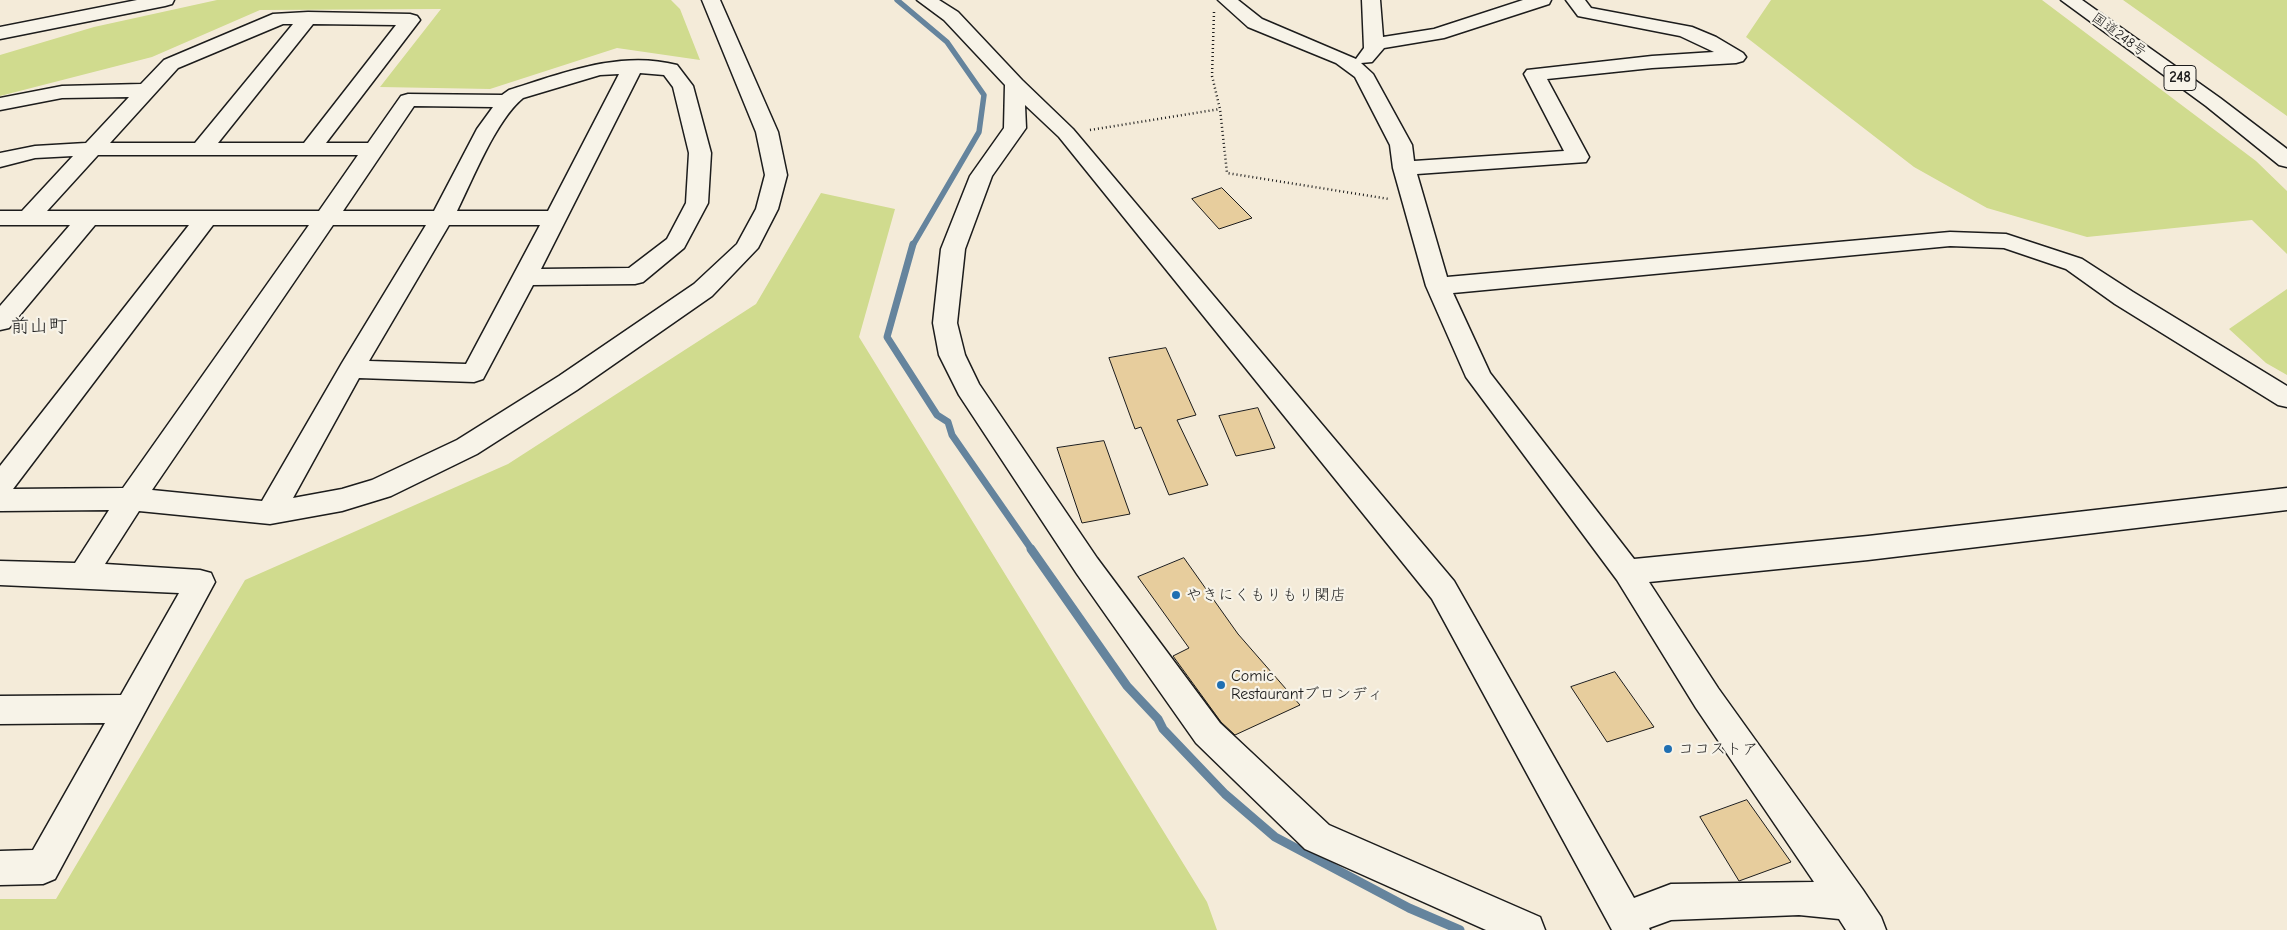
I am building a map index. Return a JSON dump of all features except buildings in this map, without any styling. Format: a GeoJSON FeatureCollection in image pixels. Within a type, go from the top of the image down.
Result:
{"type":"FeatureCollection","features":[{"type":"Feature","properties":{"kind":"main road"},"geometry":{"type":"LineString","coordinates":[[0,33],[165,0]]}},
{"type":"Feature","properties":{"kind":"main road"},"geometry":{"type":"LineString","coordinates":[[0,500],[131,499],[270,513],[342,500],[381,488],[467,447],[568,383],[703,290],[746,248],[767,209],[776,175],[767,132],[711,0]]}},
{"type":"Feature","properties":{"kind":"main road"},"geometry":{"type":"LineString","coordinates":[[926,0],[951,16],[1015,84],[1066,134],[1443,590],[1630,925],[1671,902],[1799,898],[1859,916]]}},
{"type":"Feature","properties":{"kind":"main road"},"geometry":{"type":"LineString","coordinates":[[1356,69],[1374,49],[1371,0]]}},
{"type":"Feature","properties":{"kind":"main road"},"geometry":{"type":"LineString","coordinates":[[1374,44],[1437,34],[1542,0]]}},
{"type":"Feature","properties":{"kind":"main road"},"geometry":{"type":"LineString","coordinates":[[1404,168],[1578,157],[1534,74],[1652,62],[1736,57],[1709,41],[1685,31],[1585,12],[1575,0]]}},
{"type":"Feature","properties":{"kind":"main road","name":"国道248号"},"geometry":{"type":"LineString","coordinates":[[2070,0],[2213,102],[2287,160]]}},
{"type":"Feature","properties":{"kind":"main road","name":"国道248号"},"geometry":{"type":"LineString","coordinates":[[2082,0],[2225,102],[2287,150]]}},
{"type":"Feature","properties":{"kind":"main road"},"geometry":{"type":"LineString","coordinates":[[1219,3],[1255,23],[1343,59],[1363,74],[1401,145],[1404,168],[1438,286],[1479,377],[1627,572],[1707,698],[1859,916]]}},
{"type":"Feature","properties":{"kind":"main road"},"geometry":{"type":"LineString","coordinates":[[28,218],[170,64],[280,18],[410,20],[310,149]]}},
{"type":"Feature","properties":{"kind":"main road"},"geometry":{"type":"LineString","coordinates":[[203,147],[308,18]]}},
{"type":"Feature","properties":{"kind":"main road"},"geometry":{"type":"LineString","coordinates":[[270,513],[351,369],[442,217],[488,129],[506,102],[516,94],[598,69],[633,66],[670,69],[683,86],[700,153],[697,203],[676,243],[635,276],[527,278]]}},
{"type":"Feature","properties":{"kind":"main road"},"geometry":{"type":"LineString","coordinates":[[351,369],[474,373],[527,278],[579,167],[633,66]]}},
{"type":"Feature","properties":{"kind":"main road"},"geometry":{"type":"LineString","coordinates":[[1015,84],[1015,128],[981,176],[953,249],[945,323],[952,355],[968,388],[1086,566],[1208,733],[1317,837],[1528,930]]}},
{"type":"Feature","properties":{"kind":"main road"},"geometry":{"type":"LineString","coordinates":[[0,104],[62,92],[147,90]]}},
{"type":"Feature","properties":{"kind":"main road"},"geometry":{"type":"LineString","coordinates":[[82,575],[131,499],[372,149],[408,100],[506,102]]}},
{"type":"Feature","properties":{"kind":"main road"},"geometry":{"type":"LineString","coordinates":[[0,160],[35,152],[92,149],[203,147],[372,149]]}},
{"type":"Feature","properties":{"kind":"main road"},"geometry":{"type":"LineString","coordinates":[[0,322],[90,217]]}},
{"type":"Feature","properties":{"kind":"main road"},"geometry":{"type":"LineString","coordinates":[[0,218],[556,218]]}},
{"type":"Feature","properties":{"kind":"main road"},"geometry":{"type":"LineString","coordinates":[[0,486],[206,219]]}},
{"type":"Feature","properties":{"kind":"main road"},"geometry":{"type":"LineString","coordinates":[[1438,286],[1950,240],[2006,242],[2074,264],[2124,298],[2287,398]]}},
{"type":"Feature","properties":{"kind":"main road"},"geometry":{"type":"LineString","coordinates":[[1627,572],[1868,548],[2287,499]]}},
{"type":"Feature","properties":{"kind":"main road"},"geometry":{"type":"LineString","coordinates":[[0,573],[82,575],[200,582],[43,867],[0,868]]}},
{"type":"Feature","properties":{"kind":"main road"},"geometry":{"type":"LineString","coordinates":[[0,710],[130,710]]}},
{"type":"Feature","properties":{"kind":"path"},"geometry":{"type":"LineString","coordinates":[[1219,3],[1214,10],[1212,76],[1220,109],[1227,173],[1414,204]]}},
{"type":"Feature","properties":{"kind":"path"},"geometry":{"type":"LineString","coordinates":[[1066,134],[1220,109]]}},
{"type":"Feature","properties":{"kind":"green space"},"geometry":{"type":"Polygon","coordinates":[[[217,0],[671,0],[680,9],[700,60],[617,48],[490,89],[380,87],[441,9],[260,10],[152,57],[0,96],[0,55],[94,27],[217,0]]]}},
{"type":"Feature","properties":{"kind":"green space"},"geometry":{"type":"Polygon","coordinates":[[[1771,0],[2042,0],[2256,161],[2287,191],[2287,254],[2252,220],[2087,237],[1987,208],[1914,167],[1746,37],[1771,0]]]}},
{"type":"Feature","properties":{"kind":"green space"},"geometry":{"type":"Polygon","coordinates":[[[2123,0],[2287,0],[2287,116],[2123,0]]]}},
{"type":"Feature","properties":{"kind":"green space"},"geometry":{"type":"Polygon","coordinates":[[[821,193],[895,209],[859,337],[1207,902],[1217,930],[0,930],[0,899],[56,899],[245,580],[508,464],[756,304],[821,193]]]}},
{"type":"Feature","properties":{"kind":"green space"},"geometry":{"type":"Polygon","coordinates":[[[2287,289],[2287,375],[2266,363],[2229,329],[2287,289]]]}},
{"type":"Feature","properties":{"kind":"waterway"},"geometry":{"type":"LineString","coordinates":[[897,0],[947,42],[984,95],[979,132],[913,245]]}},
{"type":"Feature","properties":{"kind":"waterway"},"geometry":{"type":"LineString","coordinates":[[913,244],[887,337],[937,415],[948,422],[952,435],[1032,550]]}},
{"type":"Feature","properties":{"kind":"waterway"},"geometry":{"type":"LineString","coordinates":[[1031,549],[1127,686],[1158,719],[1163,729],[1225,794],[1275,837],[1409,908],[1460,930]]}},
{"type":"Feature","properties":{"kind":"place","name":"やきにくもりもり関店"},"geometry":{"type":"Point","coordinates":[1176,595]}},
{"type":"Feature","properties":{"kind":"place","name":"Comic Restaurantブロンディ"},"geometry":{"type":"Point","coordinates":[1221,685]}},
{"type":"Feature","properties":{"kind":"place","name":"ココストア"},"geometry":{"type":"Point","coordinates":[1668,749]}},
{"type":"Feature","properties":{"kind":"district","name":"前山町"},"geometry":{"type":"Point","coordinates":[39,327]}}]}
